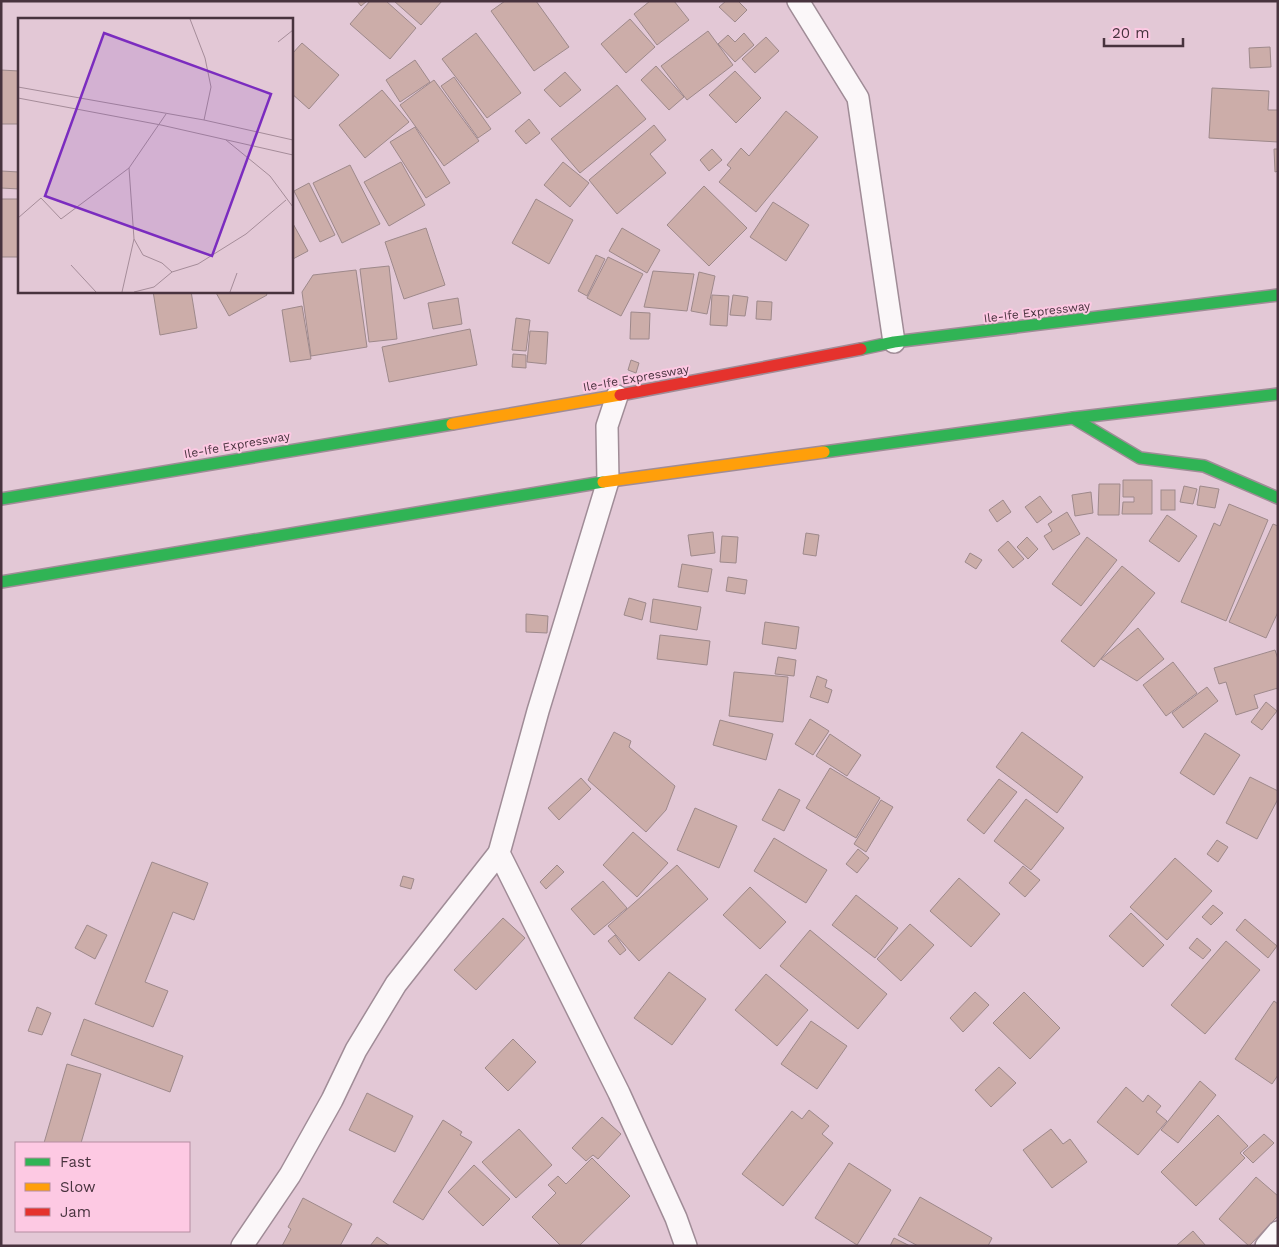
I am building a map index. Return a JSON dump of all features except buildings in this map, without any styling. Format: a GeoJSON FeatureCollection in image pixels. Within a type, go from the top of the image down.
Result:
{"type":"FeatureCollection","features":[{"type":"Feature","properties":{"kind":"main road","name":"Ile-Ife Expressway"},"geometry":{"type":"LineString","coordinates":[[1,499],[617,396],[894,342],[1070,322],[1278,295]]}},
{"type":"Feature","properties":{"kind":"main road"},"geometry":{"type":"LineString","coordinates":[[1,582],[608,481],[1073,418],[1278,394]]}},
{"type":"Feature","properties":{"kind":"main road"},"geometry":{"type":"LineString","coordinates":[[1073,418],[1140,458],[1204,466],[1278,498]]}},
{"type":"Feature","properties":{"kind":"street"},"geometry":{"type":"LineString","coordinates":[[798,1],[858,98],[894,342]]}},
{"type":"Feature","properties":{"kind":"street"},"geometry":{"type":"LineString","coordinates":[[242,1246],[290,1175],[332,1100],[356,1050],[396,984],[499,853],[538,711],[608,481],[608,426],[617,396]]}},
{"type":"Feature","properties":{"kind":"street"},"geometry":{"type":"LineString","coordinates":[[499,853],[619,1093],[676,1218],[686,1246]]}},
{"type":"Feature","properties":{"kind":"street"},"geometry":{"type":"LineString","coordinates":[[1266,1246],[1278,1232]]}},
{"type":"Feature","properties":{"kind":"traffic: fast"},"geometry":{"type":"LineString","coordinates":[[861,349],[894,342],[1278,295]]}},
{"type":"Feature","properties":{"kind":"traffic: fast"},"geometry":{"type":"LineString","coordinates":[[824,452],[1073,418],[1278,394]]}},
{"type":"Feature","properties":{"kind":"traffic: fast"},"geometry":{"type":"LineString","coordinates":[[1073,418],[1140,458],[1204,466],[1278,498]]}},
{"type":"Feature","properties":{"kind":"traffic: fast"},"geometry":{"type":"LineString","coordinates":[[1,499],[452,424]]}},
{"type":"Feature","properties":{"kind":"traffic: fast"},"geometry":{"type":"LineString","coordinates":[[1,582],[603,482]]}},
{"type":"Feature","properties":{"kind":"traffic: slow"},"geometry":{"type":"LineString","coordinates":[[452,424],[620,395]]}},
{"type":"Feature","properties":{"kind":"traffic: slow"},"geometry":{"type":"LineString","coordinates":[[603,482],[824,452]]}},
{"type":"Feature","properties":{"kind":"traffic: jam"},"geometry":{"type":"LineString","coordinates":[[620,395],[861,349]]}}]}
